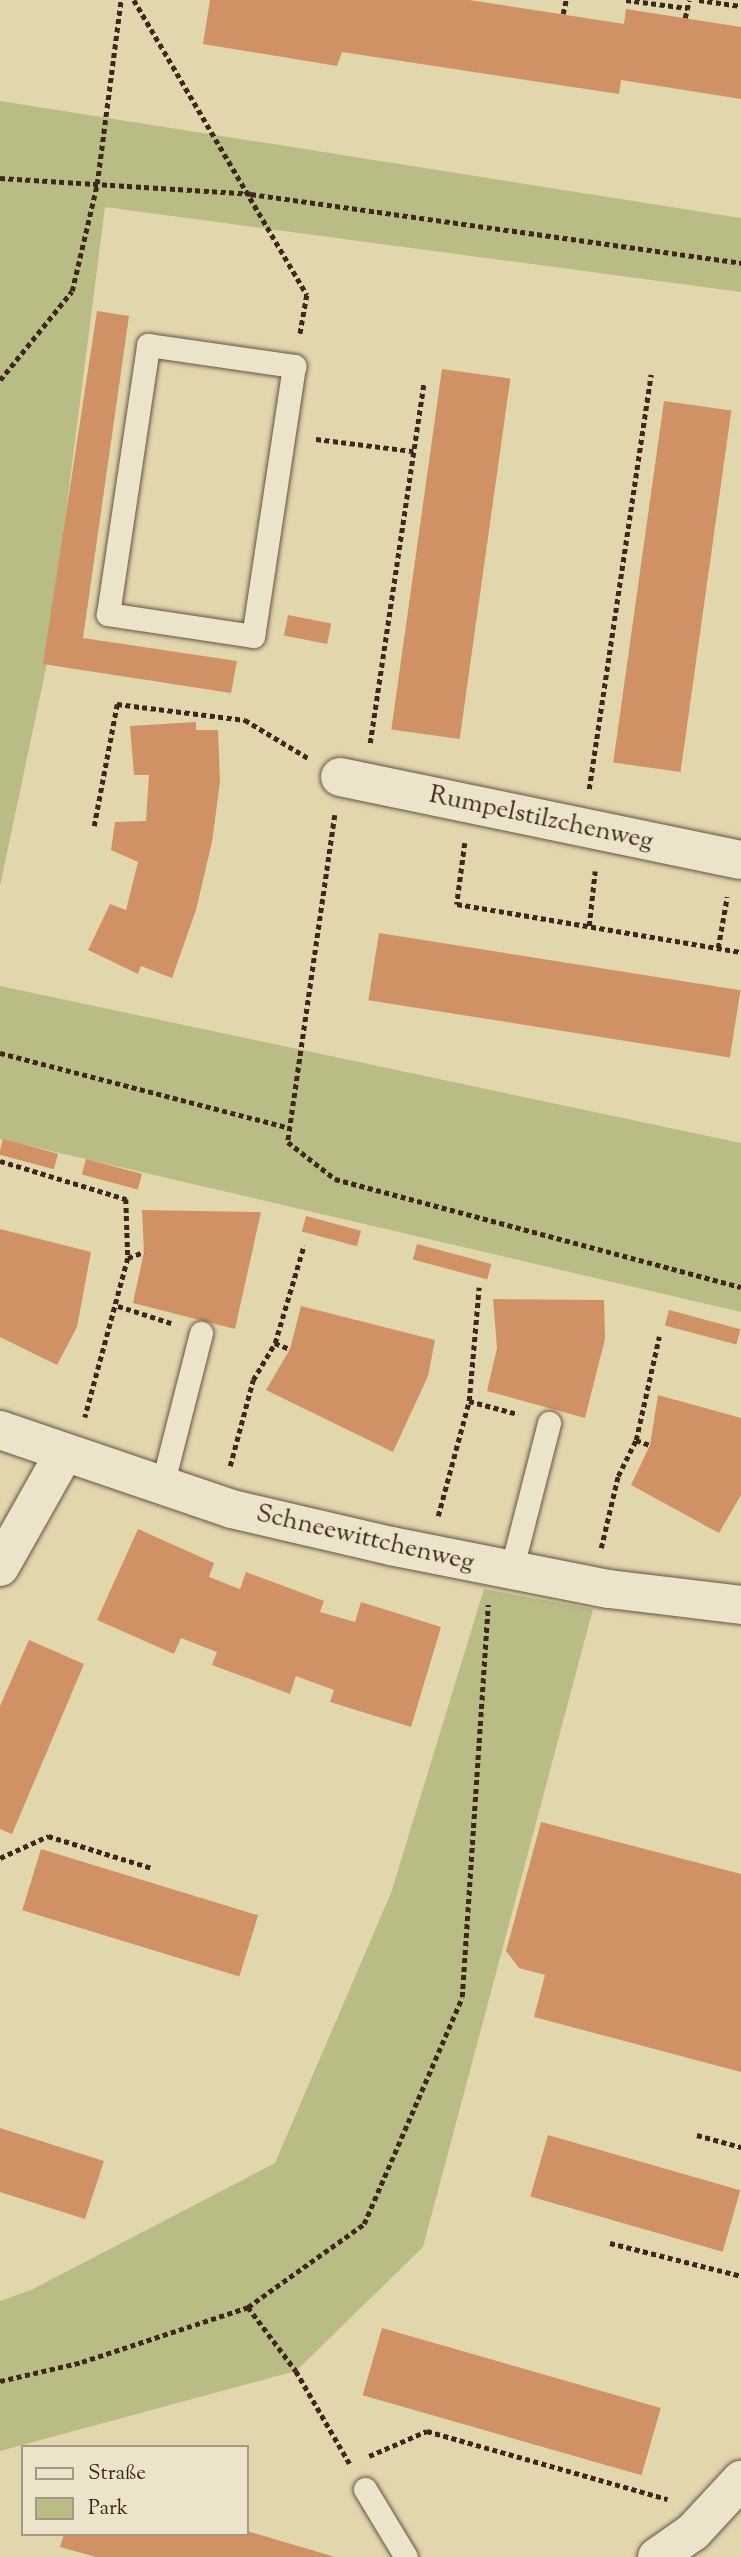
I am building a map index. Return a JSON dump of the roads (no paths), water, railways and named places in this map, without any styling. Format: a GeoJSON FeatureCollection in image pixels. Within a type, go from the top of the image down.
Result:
{"type":"FeatureCollection","features":[{"type":"Feature","properties":{"kind":"street","name":"Rumpelstilzchenweg"},"geometry":{"type":"LineString","coordinates":[[352,779],[737,860]]}},
{"type":"Feature","properties":{"kind":"street","name":"Schneewittchenweg"},"geometry":{"type":"LineString","coordinates":[[0,1430],[68,1456],[220,1504],[428,1554],[593,1586],[741,1605]]}},
{"type":"Feature","properties":{"kind":"street"},"geometry":{"type":"LineString","coordinates":[[0,1567],[68,1456]]}},
{"type":"Feature","properties":{"kind":"street"},"geometry":{"type":"LineString","coordinates":[[657,2557],[712,2512],[741,2480]]}},
{"type":"Feature","properties":{"kind":"lane"},"geometry":{"type":"LineString","coordinates":[[148,345],[294,366],[283,435],[253,636],[108,614],[148,345]]}},
{"type":"Feature","properties":{"kind":"lane"},"geometry":{"type":"LineString","coordinates":[[162,1486],[201,1333]]}},
{"type":"Feature","properties":{"kind":"lane"},"geometry":{"type":"LineString","coordinates":[[500,1570],[549,1423]]}},
{"type":"Feature","properties":{"kind":"lane"},"geometry":{"type":"LineString","coordinates":[[365,2489],[406,2557]]}}]}
